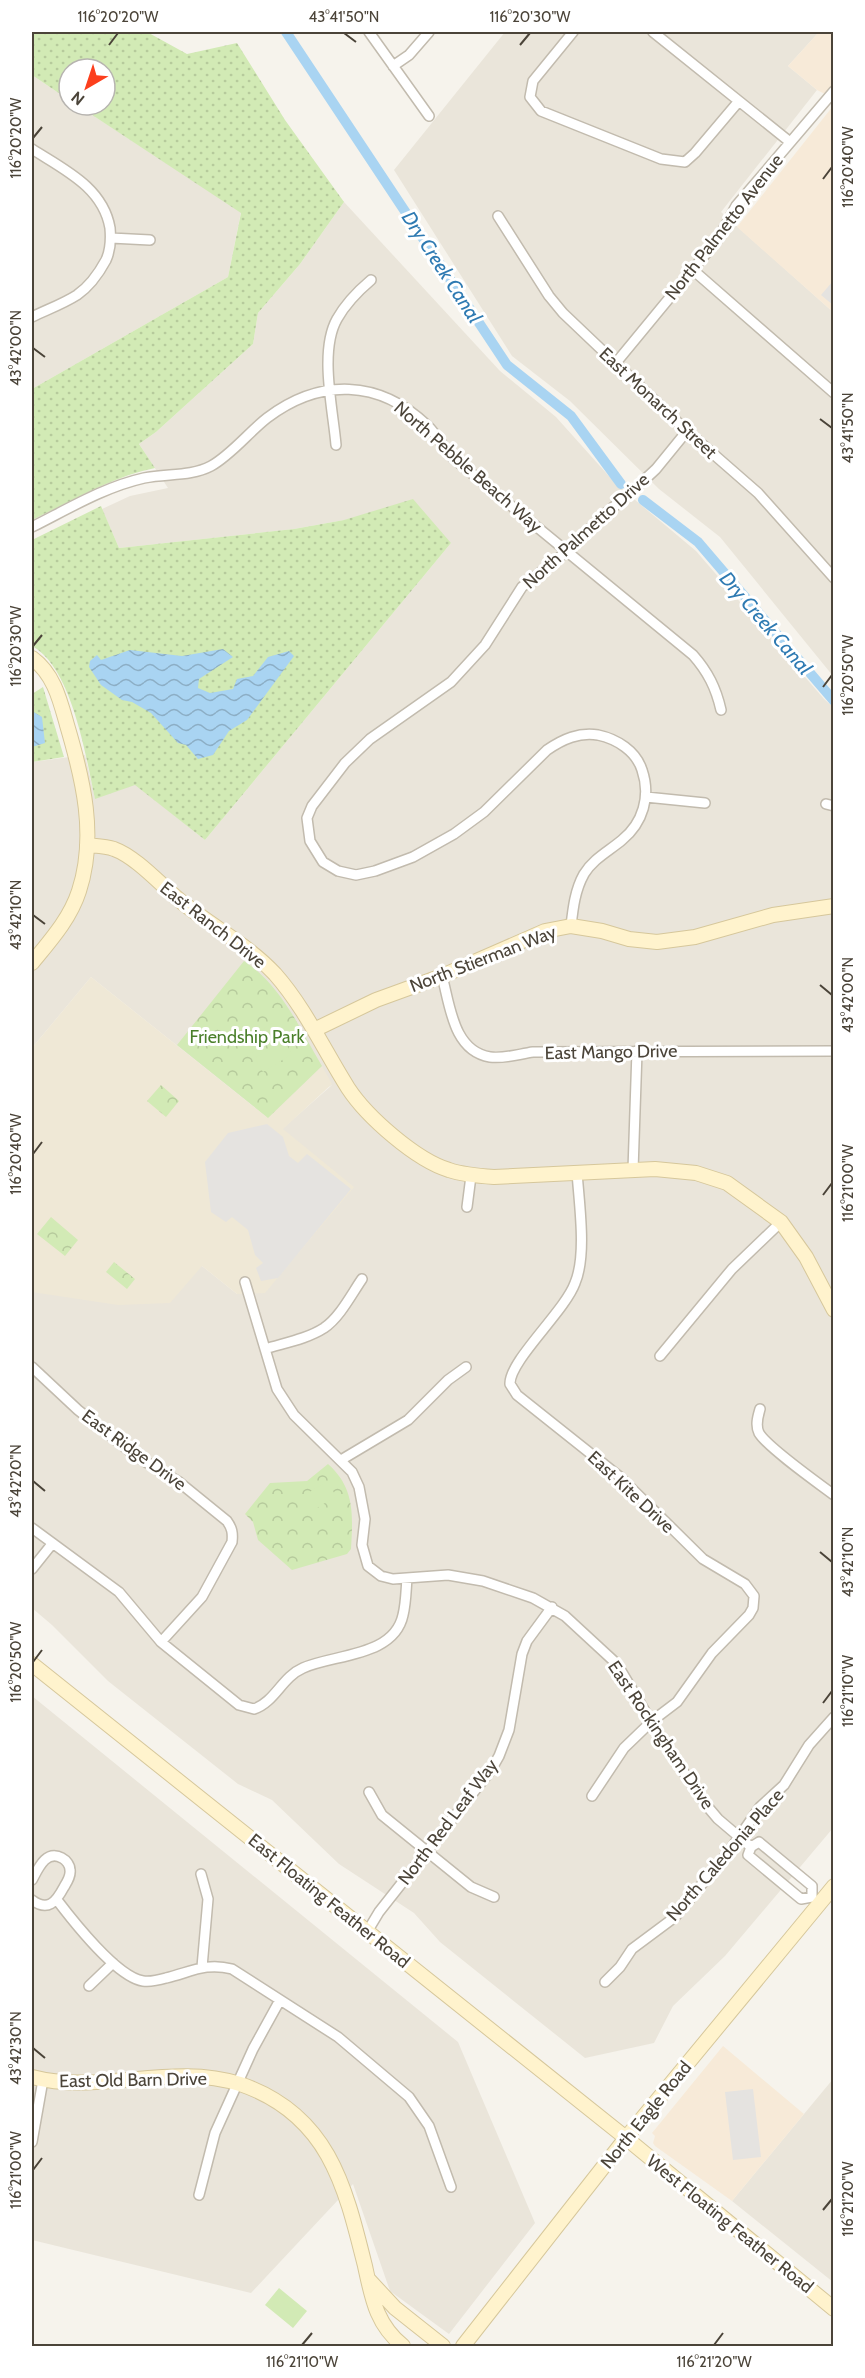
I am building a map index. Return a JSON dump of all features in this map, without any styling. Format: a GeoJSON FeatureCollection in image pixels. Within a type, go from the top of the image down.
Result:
{"type":"FeatureCollection","features":[{"type":"Feature","properties":{"kind":"street"},"geometry":{"type":"LineString","coordinates":[[369,32],[429,116]]}},
{"type":"Feature","properties":{"kind":"street"},"geometry":{"type":"LineString","coordinates":[[393,66],[409,55],[429,32]]}},
{"type":"Feature","properties":{"kind":"street"},"geometry":{"type":"LineString","coordinates":[[573,32],[533,81],[530,98],[541,111],[661,159],[685,162],[739,101]]}},
{"type":"Feature","properties":{"kind":"street"},"geometry":{"type":"LineString","coordinates":[[653,32],[790,142]]}},
{"type":"Feature","properties":{"kind":"street","name":"North Palmetto Avenue"},"geometry":{"type":"LineString","coordinates":[[615,364],[718,239],[736,207],[834,91]]}},
{"type":"Feature","properties":{"kind":"street"},"geometry":{"type":"LineString","coordinates":[[32,149],[81,181],[97,197],[108,217],[111,238],[109,254],[91,284],[77,295],[32,316]]}},
{"type":"Feature","properties":{"kind":"street","name":"East Monarch Street"},"geometry":{"type":"LineString","coordinates":[[498,216],[555,305],[687,431],[758,493],[834,578]]}},
{"type":"Feature","properties":{"kind":"street"},"geometry":{"type":"LineString","coordinates":[[111,238],[150,240]]}},
{"type":"Feature","properties":{"kind":"street"},"geometry":{"type":"LineString","coordinates":[[693,270],[834,393]]}},
{"type":"Feature","properties":{"kind":"street"},"geometry":{"type":"LineString","coordinates":[[336,445],[328,354],[336,321],[354,295],[371,280]]}},
{"type":"Feature","properties":{"kind":"street","name":"North Pebble Beach Way"},"geometry":{"type":"LineString","coordinates":[[32,527],[111,488],[146,477],[190,474],[213,465],[283,407],[300,398],[331,388],[364,392],[391,399],[410,411],[429,428],[453,458],[693,655],[706,670],[722,710]]}},
{"type":"Feature","properties":{"kind":"street","name":"North Palmetto Drive"},"geometry":{"type":"LineString","coordinates":[[571,926],[573,903],[585,871],[633,829],[641,817],[646,797],[645,777],[639,761],[627,749],[609,738],[588,734],[571,736],[552,746],[484,812],[454,834],[413,857],[375,871],[356,874],[338,871],[323,862],[310,841],[308,818],[312,806],[345,763],[370,739],[452,682],[485,645],[522,586],[566,552],[589,528],[656,469],[687,431]]}},
{"type":"Feature","properties":{"kind":"street"},"geometry":{"type":"LineString","coordinates":[[32,658],[47,673],[57,692],[78,760],[85,788],[87,845],[79,892],[69,914],[32,963]]}},
{"type":"Feature","properties":{"kind":"street"},"geometry":{"type":"LineString","coordinates":[[646,797],[705,803]]}},
{"type":"Feature","properties":{"kind":"street","name":"East Ranch Drive"},"geometry":{"type":"LineString","coordinates":[[87,845],[106,846],[124,853],[184,904],[249,950],[274,974],[314,1030],[350,1090],[376,1120],[429,1162],[450,1171],[471,1176],[494,1177],[655,1169],[696,1173],[727,1183],[781,1222],[806,1257],[832,1304]]}},
{"type":"Feature","properties":{"kind":"street","name":"North Stierman Way"},"geometry":{"type":"LineString","coordinates":[[314,1030],[376,1000],[442,976],[545,931],[571,926],[602,931],[629,939],[657,942],[695,937],[773,915],[834,906]]}},
{"type":"Feature","properties":{"kind":"street","name":"East Mango Drive"},"geometry":{"type":"LineString","coordinates":[[442,976],[460,1037],[481,1054],[492,1057],[533,1052],[834,1051]]}},
{"type":"Feature","properties":{"kind":"street"},"geometry":{"type":"LineString","coordinates":[[633,1170],[637,1051]]}},
{"type":"Feature","properties":{"kind":"street","name":"East Kite Drive"},"geometry":{"type":"LineString","coordinates":[[577,1172],[581,1260],[576,1281],[553,1320],[514,1368],[509,1381],[518,1395],[620,1477],[704,1559],[749,1587],[754,1600],[749,1615],[712,1653],[676,1702],[652,1721]]}},
{"type":"Feature","properties":{"kind":"street"},"geometry":{"type":"LineString","coordinates":[[467,1207],[471,1176]]}},
{"type":"Feature","properties":{"kind":"street"},"geometry":{"type":"LineString","coordinates":[[660,1356],[732,1269],[781,1222]]}},
{"type":"Feature","properties":{"kind":"street"},"geometry":{"type":"LineString","coordinates":[[265,1349],[314,1333],[325,1327],[335,1317],[362,1279]]}},
{"type":"Feature","properties":{"kind":"street","name":"East Rockingham Drive"},"geometry":{"type":"LineString","coordinates":[[245,1282],[272,1377],[285,1402],[302,1424],[352,1472],[359,1487],[365,1519],[362,1545],[368,1566],[381,1576],[393,1579],[448,1575],[483,1581],[533,1598],[565,1616],[617,1664],[707,1806],[718,1819],[751,1847]]}},
{"type":"Feature","properties":{"kind":"street"},"geometry":{"type":"LineString","coordinates":[[341,1460],[408,1420],[448,1380],[466,1367]]}},
{"type":"Feature","properties":{"kind":"street","name":"East Ridge Drive"},"geometry":{"type":"LineString","coordinates":[[32,1368],[78,1410],[136,1456],[179,1482],[219,1514],[231,1527],[233,1534],[230,1549],[202,1597],[161,1642]]}},
{"type":"Feature","properties":{"kind":"street"},"geometry":{"type":"LineString","coordinates":[[760,1409],[757,1421],[759,1432],[770,1444],[834,1495]]}},
{"type":"Feature","properties":{"kind":"street"},"geometry":{"type":"LineString","coordinates":[[33,1533],[119,1592],[161,1642],[239,1705],[254,1709],[267,1703],[286,1680],[302,1668],[375,1647],[388,1640],[397,1629],[403,1616],[407,1578]]}},
{"type":"Feature","properties":{"kind":"street"},"geometry":{"type":"LineString","coordinates":[[32,1569],[52,1544]]}},
{"type":"Feature","properties":{"kind":"street","name":"North Red Leaf Way"},"geometry":{"type":"LineString","coordinates":[[367,1932],[379,1912],[499,1756],[509,1730],[522,1654],[527,1641],[552,1607]]}},
{"type":"Feature","properties":{"kind":"street","name":"East Floating Feather Road"},"geometry":{"type":"LineString","coordinates":[[32,1664],[626,2138]]}},
{"type":"Feature","properties":{"kind":"street","name":"North Caledonia Place"},"geometry":{"type":"LineString","coordinates":[[605,1982],[620,1967],[632,1949],[675,1917],[739,1838],[760,1807],[784,1785],[809,1745],[834,1717]]}},
{"type":"Feature","properties":{"kind":"street"},"geometry":{"type":"LineString","coordinates":[[592,1796],[624,1748],[652,1721]]}},
{"type":"Feature","properties":{"kind":"street"},"geometry":{"type":"LineString","coordinates":[[369,1792],[382,1815],[471,1887],[494,1897]]}},
{"type":"Feature","properties":{"kind":"street","name":"East Rockingham Drive"},"geometry":{"type":"LineString","coordinates":[[759,1842],[812,1886],[815,1901],[801,1899],[748,1855],[751,1847],[759,1842]]}},
{"type":"Feature","properties":{"kind":"street"},"geometry":{"type":"LineString","coordinates":[[32,1880],[46,1858],[61,1857],[68,1863],[69,1878],[57,1900],[47,1906],[38,1905],[32,1900]]}},
{"type":"Feature","properties":{"kind":"street"},"geometry":{"type":"LineString","coordinates":[[201,1874],[208,1899],[202,1967]]}},
{"type":"Feature","properties":{"kind":"street","name":"North Eagle Road"},"geometry":{"type":"LineString","coordinates":[[463,2346],[815,1901],[834,1887]]}},
{"type":"Feature","properties":{"kind":"street"},"geometry":{"type":"LineString","coordinates":[[57,1900],[74,1923],[124,1973],[142,1981],[163,1979],[202,1967],[217,1965],[232,1969],[339,2037],[409,2097],[429,2126],[451,2187]]}},
{"type":"Feature","properties":{"kind":"street"},"geometry":{"type":"LineString","coordinates":[[89,1986],[113,1963]]}},
{"type":"Feature","properties":{"kind":"street"},"geometry":{"type":"LineString","coordinates":[[199,2196],[215,2133],[253,2049],[280,2000]]}},
{"type":"Feature","properties":{"kind":"street","name":"East Old Barn Drive"},"geometry":{"type":"LineString","coordinates":[[37,2079],[78,2083],[191,2076],[238,2084],[270,2097],[301,2118],[325,2147],[343,2188],[368,2278],[372,2303],[384,2325],[403,2346]]}},
{"type":"Feature","properties":{"kind":"street"},"geometry":{"type":"LineString","coordinates":[[32,2142],[37,2079]]}},
{"type":"Feature","properties":{"kind":"street","name":"West Floating Feather Road"},"geometry":{"type":"LineString","coordinates":[[626,2138],[834,2309]]}},
{"type":"Feature","properties":{"kind":"street","name":"East Old Barn Drive"},"geometry":{"type":"LineString","coordinates":[[368,2278],[394,2308],[443,2346]]}},
{"type":"Feature","properties":{"kind":"shaded area"},"geometry":{"type":"Polygon","coordinates":[[[505,32],[819,32],[788,66],[817,90],[721,212],[833,312],[833,676],[720,537],[659,489],[570,401],[512,356],[394,170],[505,32]]]}},
{"type":"Feature","properties":{"kind":"shaded area"},"geometry":{"type":"Polygon","coordinates":[[[819,32],[833,32],[833,98],[817,90],[788,66],[819,32]]]}},
{"type":"Feature","properties":{"kind":"shaded area"},"geometry":{"type":"Polygon","coordinates":[[[32,75],[57,92],[57,117],[95,117],[241,212],[228,277],[32,389],[32,75]]]}},
{"type":"Feature","properties":{"kind":"shaded area"},"geometry":{"type":"Polygon","coordinates":[[[833,106],[833,312],[737,227],[833,106]]]}},
{"type":"Feature","properties":{"kind":"shaded area"},"geometry":{"type":"Polygon","coordinates":[[[344,202],[500,371],[556,417],[616,484],[696,551],[833,707],[833,1828],[725,1956],[673,2006],[654,2043],[585,2058],[440,1942],[414,1913],[339,1864],[272,1800],[238,1784],[108,1681],[32,1608],[32,1292],[202,1266],[237,1294],[282,1129],[332,1085],[268,1118],[91,977],[32,1048],[32,762],[85,755],[95,798],[135,784],[205,840],[451,543],[344,520],[294,529],[119,548],[102,509],[130,496],[168,488],[139,444],[156,432],[253,344],[258,313],[300,264],[344,202]]]}},
{"type":"Feature","properties":{"kind":"shaded area"},"geometry":{"type":"Polygon","coordinates":[[[833,281],[833,305],[821,295],[833,281]]]}},
{"type":"Feature","properties":{"kind":"shaded area"},"geometry":{"type":"Polygon","coordinates":[[[91,977],[268,1118],[322,1066],[332,1084],[283,1129],[354,1187],[265,1293],[237,1294],[202,1266],[170,1303],[118,1305],[32,1292],[32,1048],[91,977]]]}},
{"type":"Feature","properties":{"kind":"shaded area"},"geometry":{"type":"Polygon","coordinates":[[[267,1124],[283,1137],[289,1156],[298,1163],[307,1154],[351,1189],[278,1278],[261,1281],[256,1268],[263,1263],[255,1255],[248,1230],[232,1217],[226,1222],[211,1212],[205,1162],[228,1133],[267,1124]]]}},
{"type":"Feature","properties":{"kind":"shaded area"},"geometry":{"type":"Polygon","coordinates":[[[32,1696],[458,2042],[535,2223],[449,2334],[390,2291],[353,2184],[251,2293],[32,2240],[32,1696]]]}},
{"type":"Feature","properties":{"kind":"shaded area"},"geometry":{"type":"Polygon","coordinates":[[[723,2046],[804,2114],[732,2201],[655,2146],[653,2143],[655,2136],[652,2133],[723,2046]]]}},
{"type":"Feature","properties":{"kind":"shaded area"},"geometry":{"type":"Polygon","coordinates":[[[833,2079],[833,2282],[732,2201],[833,2079]]]}},
{"type":"Feature","properties":{"kind":"shaded area"},"geometry":{"type":"Polygon","coordinates":[[[753,2089],[761,2157],[733,2160],[725,2092],[753,2089]]]}},
{"type":"Feature","properties":{"kind":"green space"},"geometry":{"type":"Polygon","coordinates":[[[32,32],[147,32],[187,54],[237,43],[285,120],[344,202],[300,264],[258,313],[253,344],[156,432],[139,444],[155,468],[107,483],[32,520],[32,389],[228,277],[241,213],[95,117],[117,117],[117,57],[57,57],[57,92],[32,75],[32,32]]]}},
{"type":"Feature","properties":{"kind":"green space"},"geometry":{"type":"Polygon","coordinates":[[[413,499],[451,543],[205,840],[135,785],[95,799],[82,738],[67,693],[46,657],[32,646],[32,540],[101,506],[119,548],[294,529],[344,520],[413,499]]]}},
{"type":"Feature","properties":{"kind":"green space"},"geometry":{"type":"Polygon","coordinates":[[[43,687],[64,757],[32,762],[32,694],[43,687]]]}},
{"type":"Feature","properties":{"kind":"green space","name":"Friendship Park"},"geometry":{"type":"Polygon","coordinates":[[[244,961],[269,982],[279,995],[322,1066],[268,1118],[177,1045],[244,961]]]}},
{"type":"Feature","properties":{"kind":"green space"},"geometry":{"type":"Polygon","coordinates":[[[273,1023],[281,1036],[251,1053],[244,1040],[273,1023]]]}},
{"type":"Feature","properties":{"kind":"green space"},"geometry":{"type":"Polygon","coordinates":[[[284,1041],[292,1054],[263,1072],[255,1058],[284,1041]]]}},
{"type":"Feature","properties":{"kind":"green space"},"geometry":{"type":"Polygon","coordinates":[[[161,1085],[179,1101],[166,1117],[147,1101],[161,1085]]]}},
{"type":"Feature","properties":{"kind":"green space"},"geometry":{"type":"Polygon","coordinates":[[[51,1217],[78,1240],[65,1256],[37,1234],[51,1217]]]}},
{"type":"Feature","properties":{"kind":"green space"},"geometry":{"type":"Polygon","coordinates":[[[114,1262],[135,1279],[127,1289],[106,1272],[114,1262]]]}},
{"type":"Feature","properties":{"kind":"green space"},"geometry":{"type":"Polygon","coordinates":[[[328,1464],[337,1473],[348,1492],[352,1513],[351,1549],[347,1554],[292,1570],[258,1540],[253,1522],[245,1514],[270,1483],[307,1481],[328,1464]]]}},
{"type":"Feature","properties":{"kind":"green space"},"geometry":{"type":"Polygon","coordinates":[[[327,1481],[336,1496],[317,1508],[308,1493],[327,1481]]]}},
{"type":"Feature","properties":{"kind":"green space"},"geometry":{"type":"Polygon","coordinates":[[[279,2288],[307,2311],[293,2328],[265,2305],[279,2288]]]}},
{"type":"Feature","properties":{"kind":"water"},"geometry":{"type":"Polygon","coordinates":[[[223,649],[233,657],[199,679],[198,688],[210,693],[233,689],[237,679],[253,676],[268,657],[289,651],[294,656],[247,720],[229,731],[213,755],[198,759],[186,745],[178,743],[151,713],[132,702],[122,700],[101,685],[89,667],[90,661],[97,655],[101,660],[130,650],[182,656],[223,649]]]}},
{"type":"Feature","properties":{"kind":"water"},"geometry":{"type":"Polygon","coordinates":[[[32,711],[42,717],[45,743],[32,747],[32,711]]]}},
{"type":"Feature","properties":{"kind":"waterway","name":"Dry Creek Canal"},"geometry":{"type":"LineString","coordinates":[[286,32],[507,365],[571,416],[621,484]]}},
{"type":"Feature","properties":{"kind":"waterway","name":"Dry Creek Canal"},"geometry":{"type":"LineString","coordinates":[[643,500],[698,542],[834,701]]}}]}
